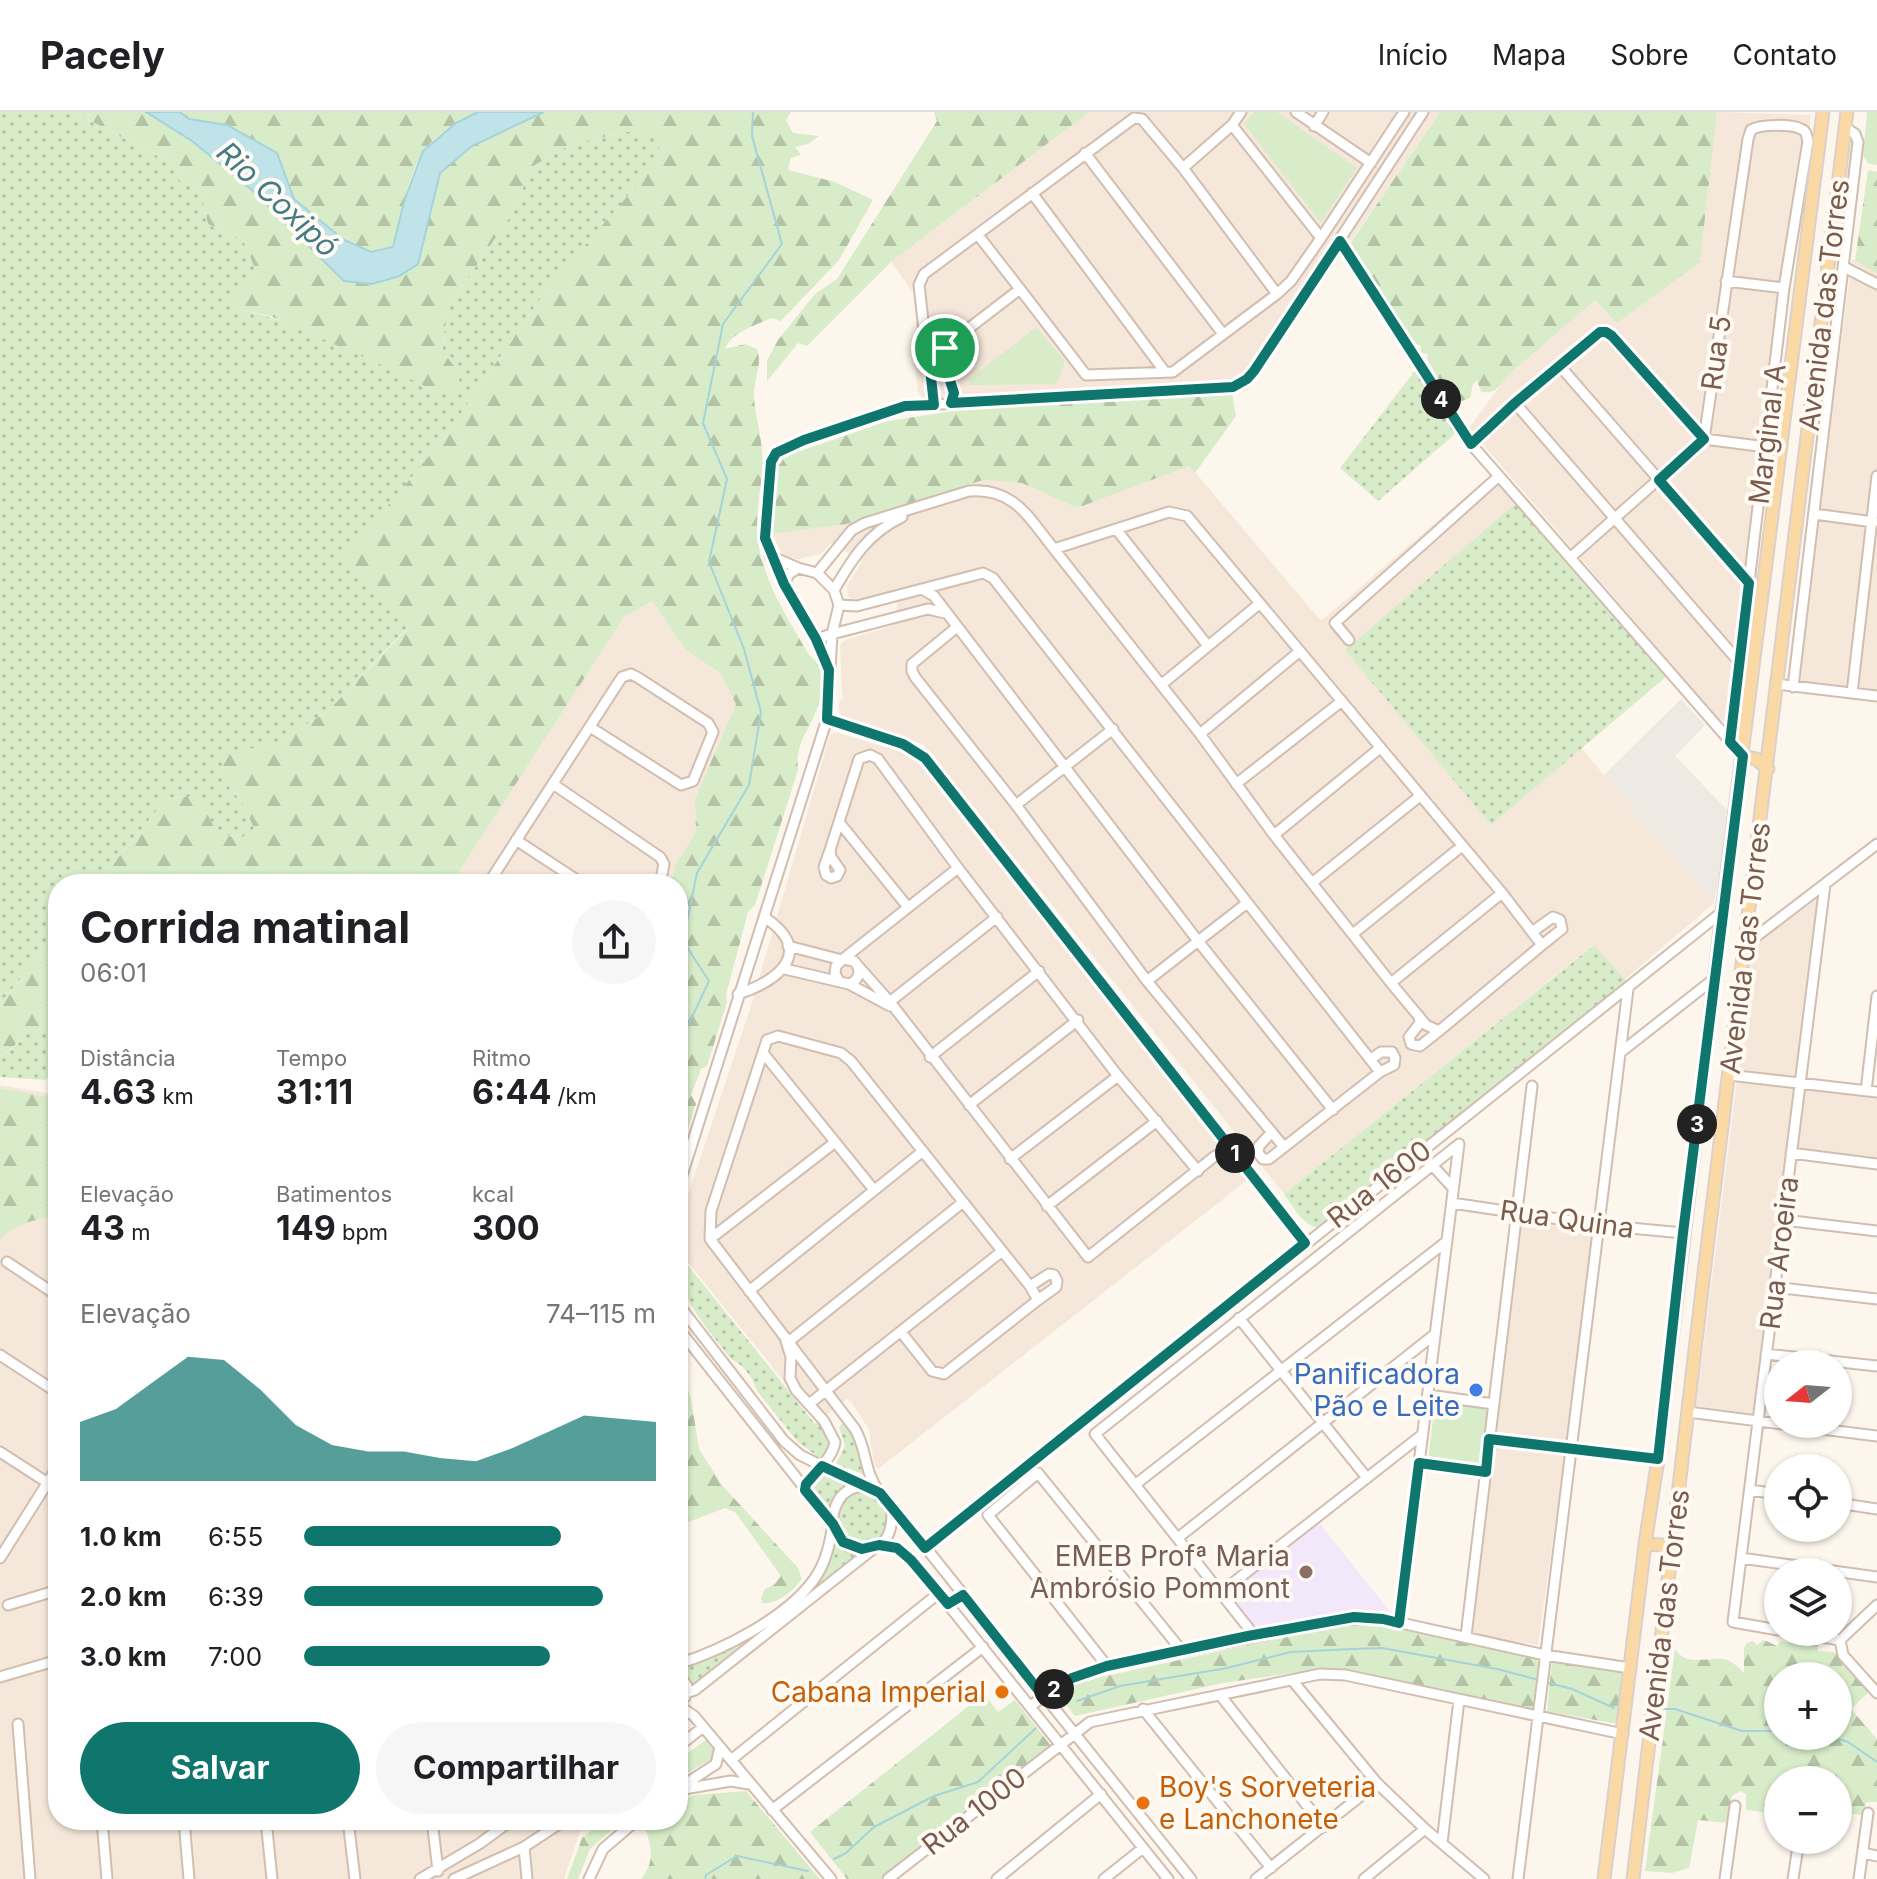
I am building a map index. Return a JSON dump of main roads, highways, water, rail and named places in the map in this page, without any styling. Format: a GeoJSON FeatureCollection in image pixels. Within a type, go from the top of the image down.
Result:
{"type":"FeatureCollection","features":[{"type":"Feature","properties":{"kind":"main road","name":"Avenida das Torres"},"geometry":{"type":"LineString","coordinates":[[1604,1879],[1823,112]]}},
{"type":"Feature","properties":{"kind":"main road","name":"Avenida das Torres"},"geometry":{"type":"LineString","coordinates":[[1633,1879],[1847,112]]}},
{"type":"Feature","properties":{"kind":"main road"},"geometry":{"type":"LineString","coordinates":[[1812,196],[1823,202],[1837,203]]}},
{"type":"Feature","properties":{"kind":"main road"},"geometry":{"type":"LineString","coordinates":[[1808,235],[1823,235],[1830,247]]}},
{"type":"Feature","properties":{"kind":"main road"},"geometry":{"type":"LineString","coordinates":[[1746,732],[1756,738],[1771,740]]}},
{"type":"Feature","properties":{"kind":"main road"},"geometry":{"type":"LineString","coordinates":[[1743,756],[1756,759],[1768,769]]}},
{"type":"Feature","properties":{"kind":"main road"},"geometry":{"type":"LineString","coordinates":[[1652,1502],[1665,1511],[1674,1510],[1677,1506]]}},
{"type":"Feature","properties":{"kind":"main road"},"geometry":{"type":"LineString","coordinates":[[1645,1544],[1662,1545],[1671,1559]]}},
{"type":"Feature","properties":{"kind":"water","name":"Rio Coxipó"},"geometry":{"type":"Polygon","coordinates":[[[146,112],[180,112],[189,119],[227,125],[277,153],[294,199],[344,240],[371,252],[393,247],[404,202],[423,151],[456,123],[478,112],[544,112],[472,146],[440,173],[418,264],[399,276],[372,284],[344,281],[252,190],[192,141],[146,112]]]}},
{"type":"Feature","properties":{"kind":"waterway"},"geometry":{"type":"LineString","coordinates":[[688,917],[697,873],[749,785],[761,712],[744,649],[709,562],[727,479],[703,423],[723,324],[782,244],[752,136],[753,112]]}},
{"type":"Feature","properties":{"kind":"waterway"},"geometry":{"type":"LineString","coordinates":[[688,949],[709,981],[688,1026]]}},
{"type":"Feature","properties":{"kind":"waterway"},"geometry":{"type":"LineString","coordinates":[[1077,1701],[1120,1686],[1227,1668],[1291,1652],[1352,1649],[1382,1648],[1539,1680]]}},
{"type":"Feature","properties":{"kind":"waterway"},"geometry":{"type":"LineString","coordinates":[[1545,1682],[1572,1689],[1614,1708]]}},
{"type":"Feature","properties":{"kind":"waterway"},"geometry":{"type":"LineString","coordinates":[[1663,1709],[1675,1709],[1742,1731],[1764,1731]]}},
{"type":"Feature","properties":{"kind":"waterway"},"geometry":{"type":"LineString","coordinates":[[834,1859],[846,1853],[874,1827],[934,1796],[978,1782],[1036,1728]]}},
{"type":"Feature","properties":{"kind":"waterway"},"geometry":{"type":"LineString","coordinates":[[1852,1745],[1877,1762]]}},
{"type":"Feature","properties":{"kind":"waterway"},"geometry":{"type":"LineString","coordinates":[[705,1879],[706,1875],[737,1856],[808,1871]]}},
{"type":"Feature","properties":{"kind":"place","name":"Panificadora Pão e Leite"},"geometry":{"type":"Point","coordinates":[1476,1390]}},
{"type":"Feature","properties":{"kind":"place","name":"EMEB Profª Maria Ambrósio Pommont"},"geometry":{"type":"Point","coordinates":[1306,1572]}},
{"type":"Feature","properties":{"kind":"place","name":"Cabana Imperial"},"geometry":{"type":"Point","coordinates":[1002,1692]}},
{"type":"Feature","properties":{"kind":"place","name":"Boy's Sorveteria e Lanchonete"},"geometry":{"type":"Point","coordinates":[1143,1803]}}]}
